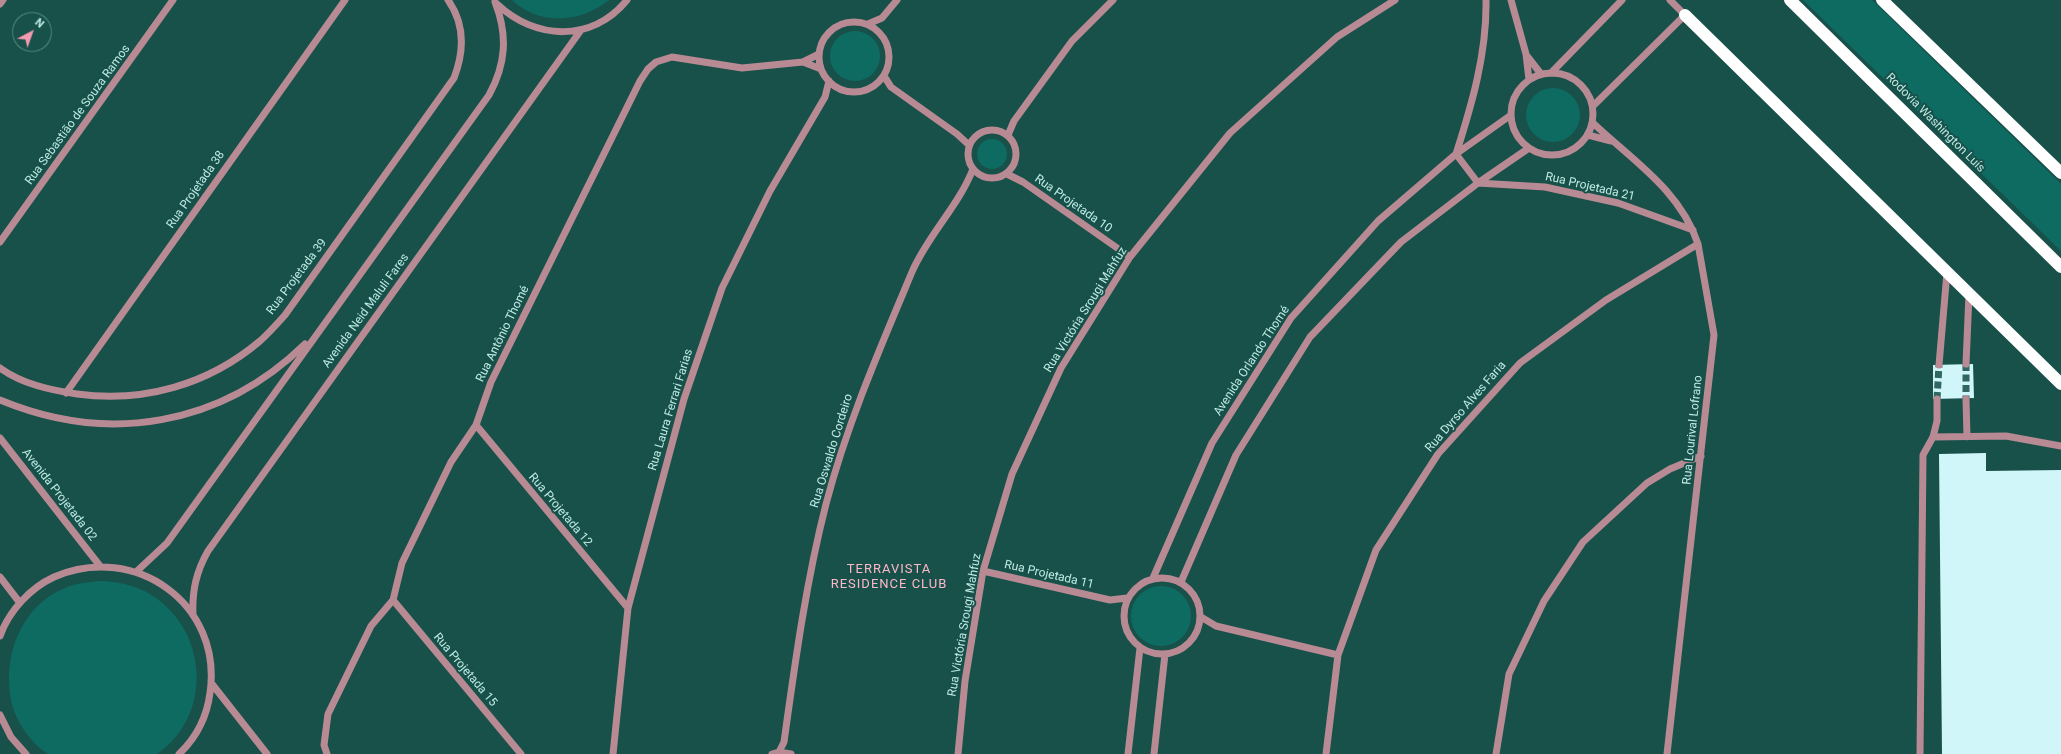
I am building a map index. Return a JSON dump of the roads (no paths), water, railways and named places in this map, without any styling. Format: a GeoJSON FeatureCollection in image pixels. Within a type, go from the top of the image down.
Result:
{"type":"FeatureCollection","features":[{"type":"Feature","properties":{"kind":"highway","name":"Rodovia Washington Luís"},"geometry":{"type":"LineString","coordinates":[[1790,0],[2061,267]]}},
{"type":"Feature","properties":{"kind":"highway"},"geometry":{"type":"LineString","coordinates":[[1882,0],[2061,173]]}},
{"type":"Feature","properties":{"kind":"highway"},"geometry":{"type":"LineString","coordinates":[[1685,15],[2061,384]]}},
{"type":"Feature","properties":{"kind":"street"},"geometry":{"type":"LineString","coordinates":[[0,4],[3,0]]}},
{"type":"Feature","properties":{"kind":"street","name":"Rua Sebastião de Souza Ramos"},"geometry":{"type":"LineString","coordinates":[[0,242],[173,0]]}},
{"type":"Feature","properties":{"kind":"street","name":"Rua Projetada 38"},"geometry":{"type":"LineString","coordinates":[[66,393],[345,0]]}},
{"type":"Feature","properties":{"kind":"street","name":"Rua Projetada 39"},"geometry":{"type":"LineString","coordinates":[[0,368],[28,382],[66,393],[105,397],[134,396],[168,390],[202,378],[233,362],[261,340],[285,315],[448,90],[454,78],[462,54],[460,28],[448,0]]}},
{"type":"Feature","properties":{"kind":"street"},"geometry":{"type":"LineString","coordinates":[[494,1],[520,22],[534,28],[565,32],[581,30],[609,17],[627,0]]}},
{"type":"Feature","properties":{"kind":"street"},"geometry":{"type":"LineString","coordinates":[[878,31],[882,18],[897,0]]}},
{"type":"Feature","properties":{"kind":"street"},"geometry":{"type":"LineString","coordinates":[[1008,135],[1014,120],[1072,41],[1113,0]]}},
{"type":"Feature","properties":{"kind":"street","name":"Rua Victória Srougi Mahfuz"},"geometry":{"type":"LineString","coordinates":[[958,754],[965,681],[983,571],[1012,474],[1061,368],[1130,257],[1230,133],[1337,38],[1395,0]]}},
{"type":"Feature","properties":{"kind":"street"},"geometry":{"type":"LineString","coordinates":[[1478,183],[1456,154],[1476,92],[1487,25],[1486,0]]}},
{"type":"Feature","properties":{"kind":"street"},"geometry":{"type":"LineString","coordinates":[[1511,0],[1526,54],[1530,80]]}},
{"type":"Feature","properties":{"kind":"street"},"geometry":{"type":"LineString","coordinates":[[1551,73],[1622,0]]}},
{"type":"Feature","properties":{"kind":"street"},"geometry":{"type":"LineString","coordinates":[[1593,106],[1685,15],[1670,0]]}},
{"type":"Feature","properties":{"kind":"street"},"geometry":{"type":"LineString","coordinates":[[136,572],[167,543],[494,85],[502,65],[504,50],[502,23],[494,1]]}},
{"type":"Feature","properties":{"kind":"street"},"geometry":{"type":"LineString","coordinates":[[868,24],[882,18]]}},
{"type":"Feature","properties":{"kind":"street"},"geometry":{"type":"LineString","coordinates":[[850,22],[868,24],[878,31],[888,48],[890,57],[881,79],[864,90],[856,92],[839,88],[829,81],[821,69],[819,54],[821,44],[832,29],[850,22]]}},
{"type":"Feature","properties":{"kind":"street","name":"Avenida Neid Maluli Fares"},"geometry":{"type":"LineString","coordinates":[[193,615],[193,588],[196,575],[208,551],[581,30]]}},
{"type":"Feature","properties":{"kind":"street","name":"Rua Antônio Thomé"},"geometry":{"type":"LineString","coordinates":[[327,754],[324,745],[328,714],[371,626],[393,600],[406,556],[451,462],[476,425],[491,382],[640,81],[648,69],[656,62],[672,57],[742,68],[802,62],[819,54]]}},
{"type":"Feature","properties":{"kind":"street"},"geometry":{"type":"LineString","coordinates":[[1526,54],[1541,74]]}},
{"type":"Feature","properties":{"kind":"street","name":"Rua Antônio Thomé"},"geometry":{"type":"LineString","coordinates":[[802,62],[821,69]]}},
{"type":"Feature","properties":{"kind":"street"},"geometry":{"type":"LineString","coordinates":[[1551,73],[1565,75],[1578,82],[1588,93],[1593,106],[1593,123],[1588,135],[1579,145],[1568,152],[1555,155],[1541,154],[1529,148],[1520,139],[1514,128],[1511,115],[1513,102],[1519,89],[1530,80],[1541,74],[1551,73]]}},
{"type":"Feature","properties":{"kind":"street"},"geometry":{"type":"LineString","coordinates":[[881,79],[957,134],[969,145]]}},
{"type":"Feature","properties":{"kind":"street"},"geometry":{"type":"LineString","coordinates":[[825,97],[829,81]]}},
{"type":"Feature","properties":{"kind":"street"},"geometry":{"type":"LineString","coordinates":[[825,97],[839,88]]}},
{"type":"Feature","properties":{"kind":"street","name":"Rua Laura Ferrari Farias"},"geometry":{"type":"LineString","coordinates":[[613,754],[628,608],[684,399],[722,288],[770,191],[825,97]]}},
{"type":"Feature","properties":{"kind":"street","name":"Avenida Orlando Thomé"},"geometry":{"type":"LineString","coordinates":[[1153,578],[1212,443],[1291,318],[1378,221],[1456,154],[1511,115]]}},
{"type":"Feature","properties":{"kind":"street"},"geometry":{"type":"LineString","coordinates":[[1000,131],[1014,120]]}},
{"type":"Feature","properties":{"kind":"street","name":"Rua Lourival Lofrano"},"geometry":{"type":"LineString","coordinates":[[1593,123],[1612,141],[1641,164],[1670,193],[1693,230],[1698,244],[1714,335],[1667,754]]}},
{"type":"Feature","properties":{"kind":"street"},"geometry":{"type":"LineString","coordinates":[[986,130],[1000,131],[1008,135],[1014,142],[1016,150],[1016,159],[1013,167],[1007,174],[998,178],[989,179],[979,175],[969,162],[969,145],[974,137],[986,130]]}},
{"type":"Feature","properties":{"kind":"street"},"geometry":{"type":"LineString","coordinates":[[957,134],[974,137]]}},
{"type":"Feature","properties":{"kind":"street","name":"Rua Lourival Lofrano"},"geometry":{"type":"LineString","coordinates":[[1588,135],[1612,141]]}},
{"type":"Feature","properties":{"kind":"street"},"geometry":{"type":"LineString","coordinates":[[1181,582],[1236,455],[1310,337],[1401,242],[1478,183],[1529,148]]}},
{"type":"Feature","properties":{"kind":"street","name":"Rua Projetada 10"},"geometry":{"type":"LineString","coordinates":[[1013,167],[1023,182]]}},
{"type":"Feature","properties":{"kind":"street","name":"Rua Oswaldo Cordeiro"},"geometry":{"type":"LineString","coordinates":[[775,753],[784,742],[799,633],[826,504],[866,378],[917,262],[965,188],[973,169]]}},
{"type":"Feature","properties":{"kind":"street","name":"Rua Projetada 10"},"geometry":{"type":"LineString","coordinates":[[1007,174],[1023,182],[1130,257]]}},
{"type":"Feature","properties":{"kind":"street","name":"Rua Oswaldo Cordeiro"},"geometry":{"type":"LineString","coordinates":[[965,188],[979,175]]}},
{"type":"Feature","properties":{"kind":"street","name":"Rua Projetada 21"},"geometry":{"type":"LineString","coordinates":[[1478,183],[1545,187],[1618,203],[1693,230]]}},
{"type":"Feature","properties":{"kind":"street","name":"Rua Dyrso Alves Faria"},"geometry":{"type":"LineString","coordinates":[[1326,754],[1338,655],[1376,550],[1438,454],[1520,363],[1606,300],[1698,244]]}},
{"type":"Feature","properties":{"kind":"street"},"geometry":{"type":"LineString","coordinates":[[1939,365],[1947,272]]}},
{"type":"Feature","properties":{"kind":"street"},"geometry":{"type":"LineString","coordinates":[[1966,364],[1969,294]]}},
{"type":"Feature","properties":{"kind":"street"},"geometry":{"type":"LineString","coordinates":[[0,400],[27,412],[72,422],[118,425],[163,420],[207,408],[248,389],[286,363],[318,332]]}},
{"type":"Feature","properties":{"kind":"street"},"geometry":{"type":"LineString","coordinates":[[1920,754],[1923,455],[1933,437],[1937,421],[1937,399]]}},
{"type":"Feature","properties":{"kind":"street"},"geometry":{"type":"LineString","coordinates":[[1966,399],[1967,438]]}},
{"type":"Feature","properties":{"kind":"street","name":"Rua Projetada 12"},"geometry":{"type":"LineString","coordinates":[[476,425],[628,608]]}},
{"type":"Feature","properties":{"kind":"street"},"geometry":{"type":"LineString","coordinates":[[1933,437],[1967,438],[2006,436],[2061,446]]}},
{"type":"Feature","properties":{"kind":"street","name":"Avenida Projetada 02"},"geometry":{"type":"LineString","coordinates":[[0,438],[100,566]]}},
{"type":"Feature","properties":{"kind":"street"},"geometry":{"type":"LineString","coordinates":[[1496,754],[1509,674],[1544,601],[1583,542],[1647,483],[1670,469],[1701,456]]}},
{"type":"Feature","properties":{"kind":"street"},"geometry":{"type":"LineString","coordinates":[[0,636],[9,617],[33,590],[48,580],[82,568],[100,566],[136,572],[168,589],[182,600],[193,615],[202,631],[212,666],[212,684],[204,719],[195,735],[179,754]]}},
{"type":"Feature","properties":{"kind":"street","name":"Rua Projetada 11"},"geometry":{"type":"LineString","coordinates":[[983,571],[1110,600],[1127,598]]}},
{"type":"Feature","properties":{"kind":"street"},"geometry":{"type":"LineString","coordinates":[[0,577],[20,603]]}},
{"type":"Feature","properties":{"kind":"street"},"geometry":{"type":"LineString","coordinates":[[1167,577],[1181,582],[1196,597],[1201,617],[1199,628],[1194,638],[1186,646],[1176,652],[1165,654],[1152,653],[1140,648],[1126,631],[1123,610],[1127,598],[1142,582],[1153,578],[1167,577]]}},
{"type":"Feature","properties":{"kind":"street","name":"Rua Projetada 15"},"geometry":{"type":"LineString","coordinates":[[393,600],[520,754]]}},
{"type":"Feature","properties":{"kind":"street","name":"Rua Projetada 11"},"geometry":{"type":"LineString","coordinates":[[1110,600],[1123,610]]}},
{"type":"Feature","properties":{"kind":"street"},"geometry":{"type":"LineString","coordinates":[[1201,617],[1216,626],[1338,655]]}},
{"type":"Feature","properties":{"kind":"street"},"geometry":{"type":"LineString","coordinates":[[1199,628],[1216,626]]}},
{"type":"Feature","properties":{"kind":"street"},"geometry":{"type":"LineString","coordinates":[[1128,754],[1140,648]]}},
{"type":"Feature","properties":{"kind":"street"},"geometry":{"type":"LineString","coordinates":[[1154,754],[1165,654]]}},
{"type":"Feature","properties":{"kind":"street"},"geometry":{"type":"LineString","coordinates":[[212,684],[267,754]]}},
{"type":"Feature","properties":{"kind":"street"},"geometry":{"type":"LineString","coordinates":[[1,718],[23,753]]}},
{"type":"Feature","properties":{"kind":"street"},"geometry":{"type":"LineString","coordinates":[[775,753],[790,753],[784,742]]}},
{"type":"Feature","properties":{"kind":"tunnel"},"geometry":{"type":"LineString","coordinates":[[1966,364],[1966,399]]}},
{"type":"Feature","properties":{"kind":"tunnel"},"geometry":{"type":"LineString","coordinates":[[1937,399],[1939,365]]}},
{"type":"Feature","properties":{"kind":"district","name":"TERRAVISTA RESIDENCE CLUB"},"geometry":{"type":"Point","coordinates":[889,578]}}]}
